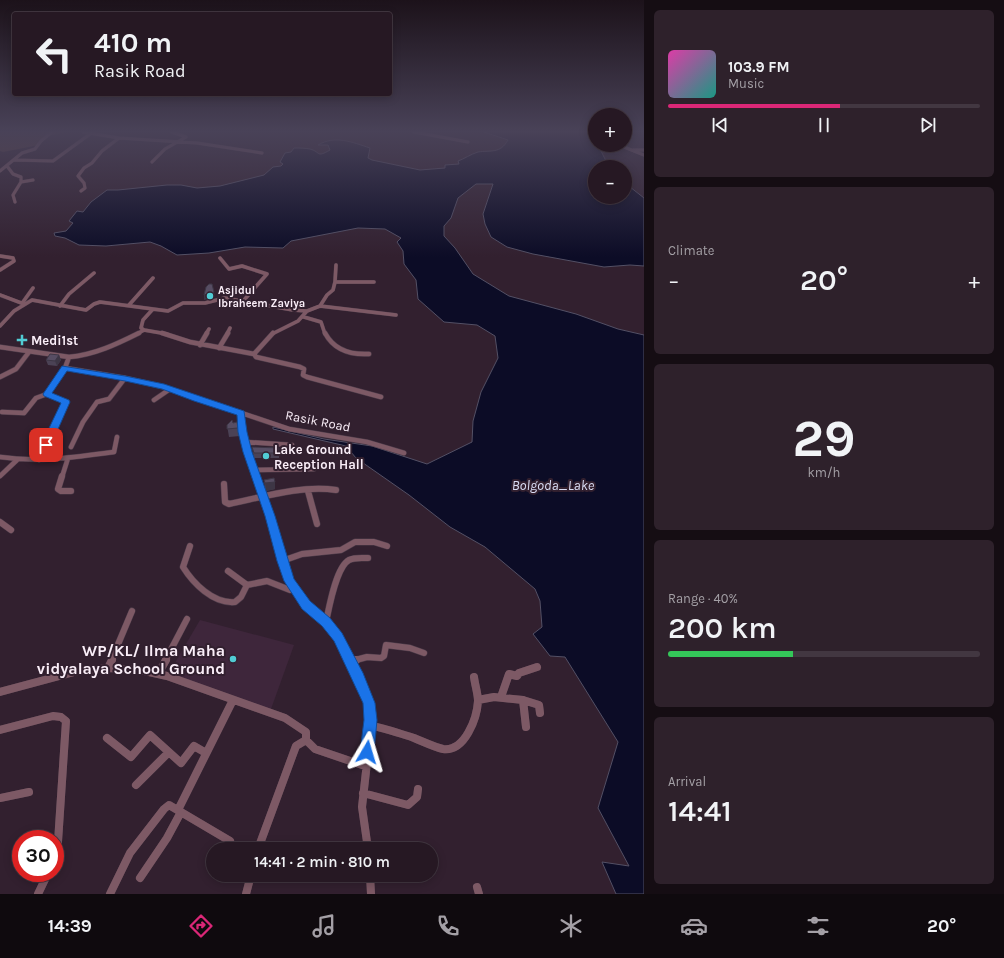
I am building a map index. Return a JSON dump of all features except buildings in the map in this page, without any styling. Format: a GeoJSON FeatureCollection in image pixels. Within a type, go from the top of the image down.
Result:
{"type":"FeatureCollection","features":[{"type":"Feature","properties":{"kind":"street"},"geometry":{"type":"LineString","coordinates":[[13,174],[21,177],[21,182],[13,195],[16,202]]}},
{"type":"Feature","properties":{"kind":"street"},"geometry":{"type":"LineString","coordinates":[[80,174],[78,176],[84,183],[85,188],[81,191]]}},
{"type":"Feature","properties":{"kind":"street"},"geometry":{"type":"LineString","coordinates":[[21,182],[33,180]]}},
{"type":"Feature","properties":{"kind":"street"},"geometry":{"type":"LineString","coordinates":[[0,256],[13,258],[14,261],[0,270]]}},
{"type":"Feature","properties":{"kind":"street"},"geometry":{"type":"LineString","coordinates":[[220,258],[229,269],[242,266],[267,274],[244,300]]}},
{"type":"Feature","properties":{"kind":"street"},"geometry":{"type":"LineString","coordinates":[[320,306],[327,295],[333,290],[336,265]]}},
{"type":"Feature","properties":{"kind":"street"},"geometry":{"type":"LineString","coordinates":[[60,306],[69,294],[94,273]]}},
{"type":"Feature","properties":{"kind":"street"},"geometry":{"type":"LineString","coordinates":[[129,305],[153,278]]}},
{"type":"Feature","properties":{"kind":"street"},"geometry":{"type":"LineString","coordinates":[[335,282],[374,282]]}},
{"type":"Feature","properties":{"kind":"street"},"geometry":{"type":"LineString","coordinates":[[0,326],[23,303],[33,288]]}},
{"type":"Feature","properties":{"kind":"street"},"geometry":{"type":"LineString","coordinates":[[0,295],[23,303],[36,300],[86,310],[94,304],[100,302],[168,311],[183,303],[205,304],[225,298],[272,305],[292,310],[307,311],[320,306],[396,315]]}},
{"type":"Feature","properties":{"kind":"street"},"geometry":{"type":"LineString","coordinates":[[36,300],[40,295]]}},
{"type":"Feature","properties":{"kind":"street"},"geometry":{"type":"LineString","coordinates":[[144,330],[141,328],[143,320],[153,308]]}},
{"type":"Feature","properties":{"kind":"street"},"geometry":{"type":"LineString","coordinates":[[254,354],[272,333],[298,321],[304,317],[307,311]]}},
{"type":"Feature","properties":{"kind":"street"},"geometry":{"type":"LineString","coordinates":[[304,317],[321,322],[323,329],[332,344],[346,353],[359,355],[369,354]]}},
{"type":"Feature","properties":{"kind":"street"},"geometry":{"type":"LineString","coordinates":[[219,348],[230,328]]}},
{"type":"Feature","properties":{"kind":"street"},"geometry":{"type":"LineString","coordinates":[[200,345],[209,329]]}},
{"type":"Feature","properties":{"kind":"street"},"geometry":{"type":"LineString","coordinates":[[0,347],[69,357],[79,356],[114,345],[144,330],[165,333],[200,345],[254,354],[256,357],[300,367],[304,369],[303,375],[306,377],[381,397]]}},
{"type":"Feature","properties":{"kind":"street"},"geometry":{"type":"LineString","coordinates":[[0,377],[16,369],[29,352]]}},
{"type":"Feature","properties":{"kind":"street"},"geometry":{"type":"LineString","coordinates":[[47,394],[65,368],[69,357]]}},
{"type":"Feature","properties":{"kind":"street","name":"Rasik Road"},"geometry":{"type":"LineString","coordinates":[[65,368],[125,378],[170,389],[298,432],[367,442],[404,453]]}},
{"type":"Feature","properties":{"kind":"street"},"geometry":{"type":"LineString","coordinates":[[71,447],[83,422],[97,402],[99,400],[109,399],[125,378]]}},
{"type":"Feature","properties":{"kind":"street"},"geometry":{"type":"LineString","coordinates":[[154,400],[170,389]]}},
{"type":"Feature","properties":{"kind":"street"},"geometry":{"type":"LineString","coordinates":[[2,412],[24,413],[33,399],[40,395],[47,394],[66,402],[39,460]]}},
{"type":"Feature","properties":{"kind":"street"},"geometry":{"type":"LineString","coordinates":[[241,413],[242,432],[270,516],[282,561],[290,581],[306,605],[326,622],[338,637],[369,703],[370,725],[362,802],[367,842]]}},
{"type":"Feature","properties":{"kind":"street"},"geometry":{"type":"LineString","coordinates":[[0,456],[17,460],[39,460],[114,452],[117,438]]}},
{"type":"Feature","properties":{"kind":"street"},"geometry":{"type":"LineString","coordinates":[[245,442],[292,444]]}},
{"type":"Feature","properties":{"kind":"street"},"geometry":{"type":"LineString","coordinates":[[68,458],[58,489],[61,491],[72,491]]}},
{"type":"Feature","properties":{"kind":"street"},"geometry":{"type":"LineString","coordinates":[[0,476],[17,460]]}},
{"type":"Feature","properties":{"kind":"street"},"geometry":{"type":"LineString","coordinates":[[254,470],[314,469]]}},
{"type":"Feature","properties":{"kind":"street"},"geometry":{"type":"LineString","coordinates":[[224,484],[227,504],[329,488],[336,490]]}},
{"type":"Feature","properties":{"kind":"street"},"geometry":{"type":"LineString","coordinates":[[308,491],[317,524]]}},
{"type":"Feature","properties":{"kind":"street"},"geometry":{"type":"LineString","coordinates":[[0,522],[11,530]]}},
{"type":"Feature","properties":{"kind":"street"},"geometry":{"type":"LineString","coordinates":[[282,561],[302,554],[341,550],[355,542],[374,542],[387,546]]}},
{"type":"Feature","properties":{"kind":"street"},"geometry":{"type":"LineString","coordinates":[[190,546],[184,567],[196,586],[229,603],[235,603],[240,599],[247,585]]}},
{"type":"Feature","properties":{"kind":"street"},"geometry":{"type":"LineString","coordinates":[[326,622],[334,591],[344,563],[348,560],[356,558],[368,558]]}},
{"type":"Feature","properties":{"kind":"street"},"geometry":{"type":"LineString","coordinates":[[228,571],[247,585],[267,581],[290,590],[295,589]]}},
{"type":"Feature","properties":{"kind":"street"},"geometry":{"type":"LineString","coordinates":[[108,668],[132,611]]}},
{"type":"Feature","properties":{"kind":"street"},"geometry":{"type":"LineString","coordinates":[[158,674],[186,620]]}},
{"type":"Feature","properties":{"kind":"street"},"geometry":{"type":"LineString","coordinates":[[350,661],[367,657],[381,658],[384,656],[386,645],[410,648],[424,653]]}},
{"type":"Feature","properties":{"kind":"street"},"geometry":{"type":"LineString","coordinates":[[501,697],[509,674],[517,676],[519,673],[537,667]]}},
{"type":"Feature","properties":{"kind":"street"},"geometry":{"type":"LineString","coordinates":[[0,692],[78,671],[108,668],[140,670],[158,674],[286,718],[306,732],[306,740],[315,749],[365,766]]}},
{"type":"Feature","properties":{"kind":"street"},"geometry":{"type":"LineString","coordinates":[[370,725],[399,733],[444,749],[454,748],[461,743],[468,733],[476,715],[478,700],[474,677]]}},
{"type":"Feature","properties":{"kind":"street"},"geometry":{"type":"LineString","coordinates":[[478,700],[494,697],[523,700],[539,705],[540,713]]}},
{"type":"Feature","properties":{"kind":"street"},"geometry":{"type":"LineString","coordinates":[[140,878],[167,838],[206,753],[233,700]]}},
{"type":"Feature","properties":{"kind":"street"},"geometry":{"type":"LineString","coordinates":[[523,700],[526,727]]}},
{"type":"Feature","properties":{"kind":"street"},"geometry":{"type":"LineString","coordinates":[[0,730],[53,716],[61,717],[66,721],[59,830]]}},
{"type":"Feature","properties":{"kind":"street"},"geometry":{"type":"LineString","coordinates":[[107,738],[131,757],[150,735],[182,763],[194,746],[206,753]]}},
{"type":"Feature","properties":{"kind":"street"},"geometry":{"type":"LineString","coordinates":[[261,842],[296,746],[306,740]]}},
{"type":"Feature","properties":{"kind":"street"},"geometry":{"type":"LineString","coordinates":[[136,785],[168,752]]}},
{"type":"Feature","properties":{"kind":"street"},"geometry":{"type":"LineString","coordinates":[[363,793],[408,805],[417,797],[418,789]]}},
{"type":"Feature","properties":{"kind":"street"},"geometry":{"type":"LineString","coordinates":[[0,798],[29,792]]}},
{"type":"Feature","properties":{"kind":"street"},"geometry":{"type":"LineString","coordinates":[[110,894],[130,853],[164,809],[169,805],[230,841]]}},
{"type":"Feature","properties":{"kind":"street"},"geometry":{"type":"LineString","coordinates":[[38,894],[44,882]]}},
{"type":"Feature","properties":{"kind":"street"},"geometry":{"type":"LineString","coordinates":[[246,894],[249,882]]}},
{"type":"Feature","properties":{"kind":"street"},"geometry":{"type":"LineString","coordinates":[[370,882],[371,894]]}},
{"type":"Feature","properties":{"kind":"shaded area","name":"WP/KL/ Ilma Maha vidyalaya School Ground"},"geometry":{"type":"Polygon","coordinates":[[[200,620],[294,645],[271,709],[169,673],[200,620]]]}},
{"type":"Feature","properties":{"kind":"water","name":"Bolgoda_Lake"},"geometry":{"type":"Polygon","coordinates":[[[265,174],[588,174],[588,204],[632,204],[632,189],[644,198],[644,266],[630,265],[604,267],[533,254],[507,247],[491,237],[485,224],[483,214],[493,184],[476,184],[458,198],[451,218],[444,226],[444,236],[455,248],[473,274],[509,296],[576,314],[618,329],[644,335],[644,894],[616,894],[602,862],[629,866],[598,808],[618,742],[565,657],[550,656],[533,634],[542,627],[540,601],[535,589],[485,547],[450,527],[409,495],[356,458],[346,446],[273,429],[273,427],[324,439],[372,446],[427,464],[472,442],[473,421],[481,392],[498,358],[495,336],[477,325],[444,322],[418,299],[416,280],[404,264],[403,251],[397,242],[401,238],[385,229],[358,228],[291,241],[283,248],[245,247],[209,253],[177,255],[150,242],[106,246],[79,245],[65,238],[55,236],[54,233],[66,231],[73,223],[69,221],[77,211],[83,212],[91,202],[107,190],[167,185],[181,185],[197,188],[220,186],[265,174]]]}},
{"type":"Feature","properties":{"kind":"place","name":"Asjidul Ibraheem Zaviya"},"geometry":{"type":"Point","coordinates":[210,296]}},
{"type":"Feature","properties":{"kind":"place","name":"Medi1st"},"geometry":{"type":"Point","coordinates":[22,340]}},
{"type":"Feature","properties":{"kind":"place","name":"Lake Ground Reception Hall"},"geometry":{"type":"Point","coordinates":[266,456]}},
{"type":"Feature","properties":{"kind":"place","name":"WP/KL/ Ilma Maha vidyalaya School Ground"},"geometry":{"type":"Point","coordinates":[233,659]}},
{"type":"Feature","properties":{"kind":"route"},"geometry":{"type":"LineString","coordinates":[[46,445],[66,402],[47,394],[65,368],[125,378],[164,387],[241,413],[242,432],[270,516],[282,561],[290,581],[306,605],[326,622],[338,637],[359,678],[369,703],[370,720],[367,752]]}}]}
